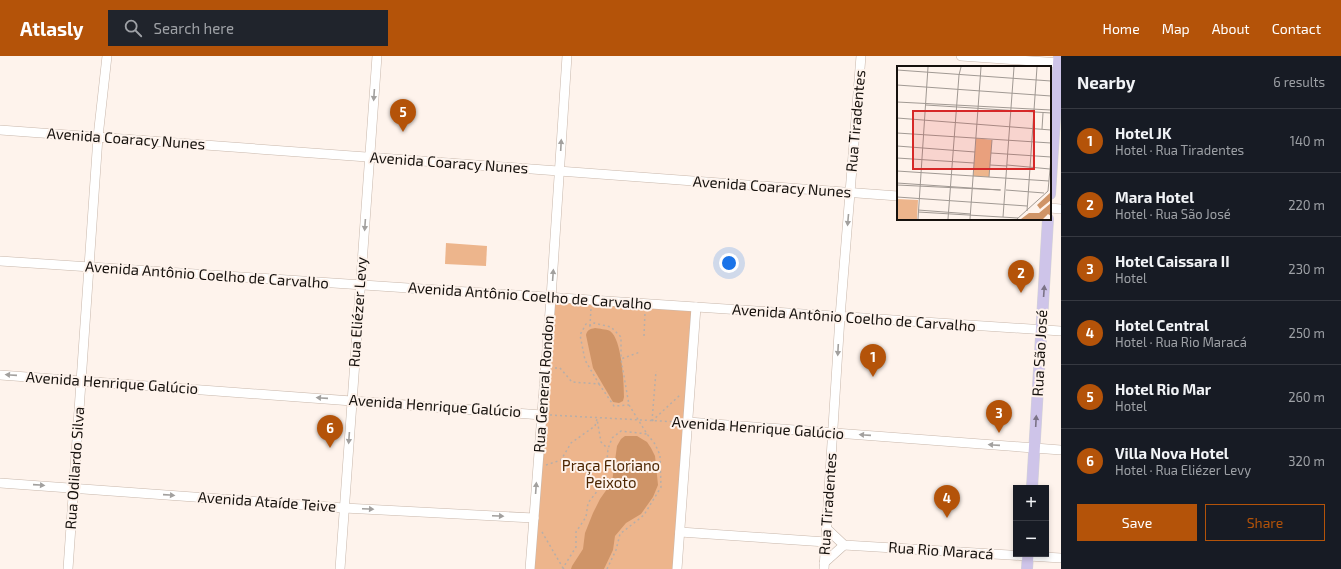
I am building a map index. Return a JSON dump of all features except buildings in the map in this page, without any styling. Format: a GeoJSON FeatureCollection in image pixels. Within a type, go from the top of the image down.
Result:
{"type":"FeatureCollection","features":[{"type":"Feature","properties":{"kind":"main road"},"geometry":{"type":"LineString","coordinates":[[1051,181],[1060,61]]}},
{"type":"Feature","properties":{"kind":"main road","name":"Rua São José"},"geometry":{"type":"LineString","coordinates":[[1032,485],[1048,220]]}},
{"type":"Feature","properties":{"kind":"main road"},"geometry":{"type":"LineString","coordinates":[[1026,569],[1028,557]]}},
{"type":"Feature","properties":{"kind":"street","name":"Rua Odilardo Silva"},"geometry":{"type":"LineString","coordinates":[[68,569],[98,137],[107,56]]}},
{"type":"Feature","properties":{"kind":"street","name":"Rua Eliézer Levy"},"geometry":{"type":"LineString","coordinates":[[340,569],[377,56]]}},
{"type":"Feature","properties":{"kind":"street","name":"Rua General Rondon"},"geometry":{"type":"LineString","coordinates":[[530,569],[551,298],[567,56]]}},
{"type":"Feature","properties":{"kind":"street","name":"Rua Tiradentes"},"geometry":{"type":"LineString","coordinates":[[824,566],[840,317],[862,56]]}},
{"type":"Feature","properties":{"kind":"street"},"geometry":{"type":"LineString","coordinates":[[961,56],[1060,61]]}},
{"type":"Feature","properties":{"kind":"street","name":"Avenida Coaracy Nunes"},"geometry":{"type":"LineString","coordinates":[[0,130],[897,196]]}},
{"type":"Feature","properties":{"kind":"street","name":"Avenida Antônio Coelho de Carvalho"},"geometry":{"type":"LineString","coordinates":[[0,261],[1061,331]]}},
{"type":"Feature","properties":{"kind":"street"},"geometry":{"type":"LineString","coordinates":[[677,569],[696,307]]}},
{"type":"Feature","properties":{"kind":"street","name":"Avenida Henrique Galúcio"},"geometry":{"type":"LineString","coordinates":[[0,375],[542,415]]}},
{"type":"Feature","properties":{"kind":"street","name":"Avenida Henrique Galúcio"},"geometry":{"type":"LineString","coordinates":[[688,422],[1061,450]]}},
{"type":"Feature","properties":{"kind":"street","name":"Avenida Ataíde Teive"},"geometry":{"type":"LineString","coordinates":[[0,482],[344,508],[534,518]]}},
{"type":"Feature","properties":{"kind":"street"},"geometry":{"type":"LineString","coordinates":[[824,566],[844,545],[827,529]]}},
{"type":"Feature","properties":{"kind":"street"},"geometry":{"type":"LineString","coordinates":[[680,532],[826,542]]}},
{"type":"Feature","properties":{"kind":"street","name":"Rua Rio Maracá"},"geometry":{"type":"LineString","coordinates":[[844,545],[1013,554]]}},
{"type":"Feature","properties":{"kind":"street","name":"Rua Rio Maracá"},"geometry":{"type":"LineString","coordinates":[[1049,557],[1061,558]]}},
{"type":"Feature","properties":{"kind":"path"},"geometry":{"type":"LineString","coordinates":[[590,326],[592,300]]}},
{"type":"Feature","properties":{"kind":"path"},"geometry":{"type":"LineString","coordinates":[[644,336],[645,304]]}},
{"type":"Feature","properties":{"kind":"path"},"geometry":{"type":"LineString","coordinates":[[607,569],[616,550],[620,534],[644,515],[660,487],[660,455],[655,444],[647,434],[629,404],[621,359],[621,337],[611,327],[594,323],[590,326],[586,324],[580,335],[585,360],[614,406],[629,404]]}},
{"type":"Feature","properties":{"kind":"path"},"geometry":{"type":"LineString","coordinates":[[621,359],[640,352]]}},
{"type":"Feature","properties":{"kind":"path"},"geometry":{"type":"LineString","coordinates":[[545,368],[560,368],[572,382],[599,384]]}},
{"type":"Feature","properties":{"kind":"path"},"geometry":{"type":"LineString","coordinates":[[652,421],[656,371]]}},
{"type":"Feature","properties":{"kind":"path"},"geometry":{"type":"LineString","coordinates":[[652,421],[690,386]]}},
{"type":"Feature","properties":{"kind":"path","name":"Avenida Henrique Galúcio"},"geometry":{"type":"LineString","coordinates":[[542,415],[688,422]]}},
{"type":"Feature","properties":{"kind":"path"},"geometry":{"type":"LineString","coordinates":[[597,418],[601,442],[608,449]]}},
{"type":"Feature","properties":{"kind":"path"},"geometry":{"type":"LineString","coordinates":[[538,468],[561,460],[571,443],[595,426],[597,418]]}},
{"type":"Feature","properties":{"kind":"path"},"geometry":{"type":"LineString","coordinates":[[534,518],[564,568],[576,547],[576,532],[586,516],[588,503],[605,481],[608,449],[612,438],[621,431],[647,434]]}},
{"type":"Feature","properties":{"kind":"green space"},"geometry":{"type":"Polygon","coordinates":[[[446,243],[487,246],[486,266],[445,264],[446,243]]]}},
{"type":"Feature","properties":{"kind":"green space","name":"Praça Floriano Peixoto"},"geometry":{"type":"Polygon","coordinates":[[[551,298],[696,307],[677,569],[530,569],[551,298]]]}},
{"type":"Feature","properties":{"kind":"shaded area"},"geometry":{"type":"Polygon","coordinates":[[[595,328],[610,331],[614,336],[620,352],[624,397],[623,401],[619,403],[613,402],[593,368],[586,335],[589,330],[595,328]]]}},
{"type":"Feature","properties":{"kind":"shaded area"},"geometry":{"type":"Polygon","coordinates":[[[625,436],[637,436],[647,442],[655,456],[658,485],[653,497],[641,514],[626,523],[615,536],[613,550],[604,569],[571,569],[583,549],[585,533],[593,513],[600,499],[612,482],[617,446],[621,439],[625,436]]]}},
{"type":"Feature","properties":{"kind":"place","name":"Hotel Rio Mar"},"geometry":{"type":"Point","coordinates":[403,132]}},
{"type":"Feature","properties":{"kind":"place","name":"Mara Hotel"},"geometry":{"type":"Point","coordinates":[1021,293]}},
{"type":"Feature","properties":{"kind":"place","name":"Hotel JK"},"geometry":{"type":"Point","coordinates":[873,377]}},
{"type":"Feature","properties":{"kind":"place","name":"Hotel Caissara II"},"geometry":{"type":"Point","coordinates":[999,433]}},
{"type":"Feature","properties":{"kind":"place","name":"Villa Nova Hotel"},"geometry":{"type":"Point","coordinates":[330,448]}},
{"type":"Feature","properties":{"kind":"place","name":"Hotel Central"},"geometry":{"type":"Point","coordinates":[947,518]}}]}
